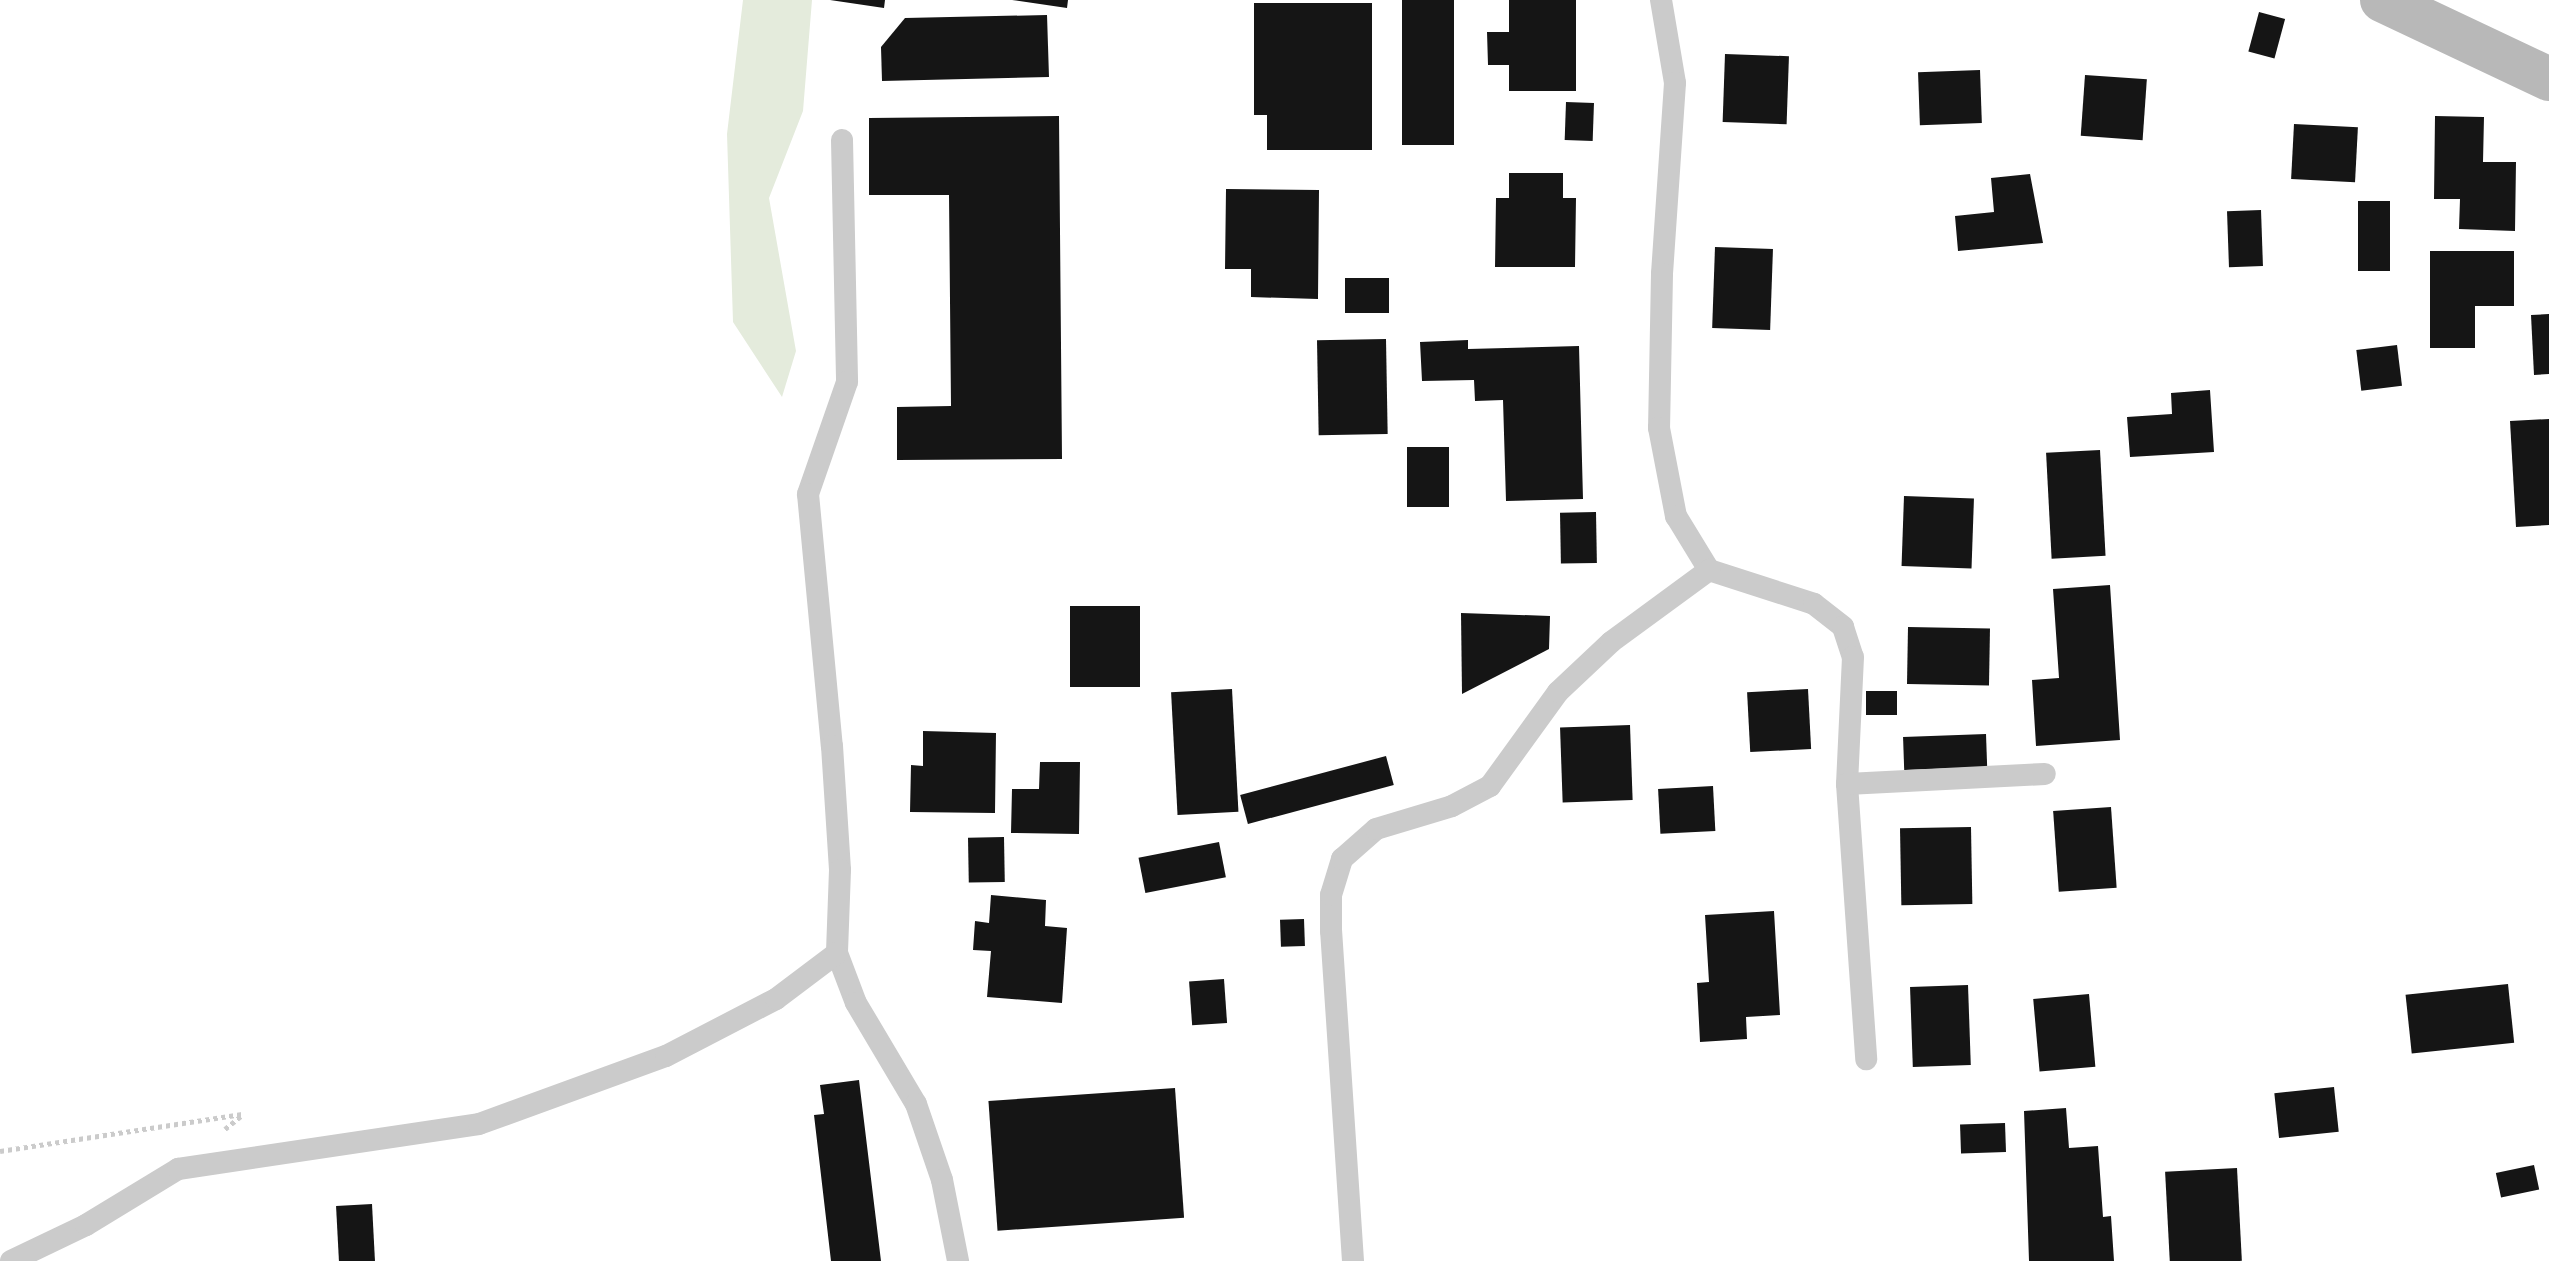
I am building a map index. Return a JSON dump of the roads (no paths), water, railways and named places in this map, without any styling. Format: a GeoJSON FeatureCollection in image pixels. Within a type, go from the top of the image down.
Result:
{"type":"FeatureCollection","features":[{"type":"Feature","properties":{"kind":"main road"},"geometry":{"type":"LineString","coordinates":[[2382,0],[2549,79]]}},
{"type":"Feature","properties":{"kind":"lane"},"geometry":{"type":"LineString","coordinates":[[1661,0],[1675,83],[1662,274],[1659,428],[1676,516],[1709,570],[1814,604],[1843,627],[1853,657],[1847,784],[1866,1059]]}},
{"type":"Feature","properties":{"kind":"lane"},"geometry":{"type":"LineString","coordinates":[[842,140],[847,382],[808,494],[832,746],[840,870],[837,953],[856,1003],[916,1104],[942,1180],[958,1261]]}},
{"type":"Feature","properties":{"kind":"lane"},"geometry":{"type":"LineString","coordinates":[[1353,1261],[1331,931],[1331,895],[1342,859],[1376,829],[1452,806],[1490,786],[1558,692],[1611,642],[1709,570]]}},
{"type":"Feature","properties":{"kind":"lane"},"geometry":{"type":"LineString","coordinates":[[1847,784],[2045,774]]}},
{"type":"Feature","properties":{"kind":"lane"},"geometry":{"type":"LineString","coordinates":[[11,1261],[86,1225],[178,1169],[479,1124],[666,1056],[776,999],[837,953]]}}]}
